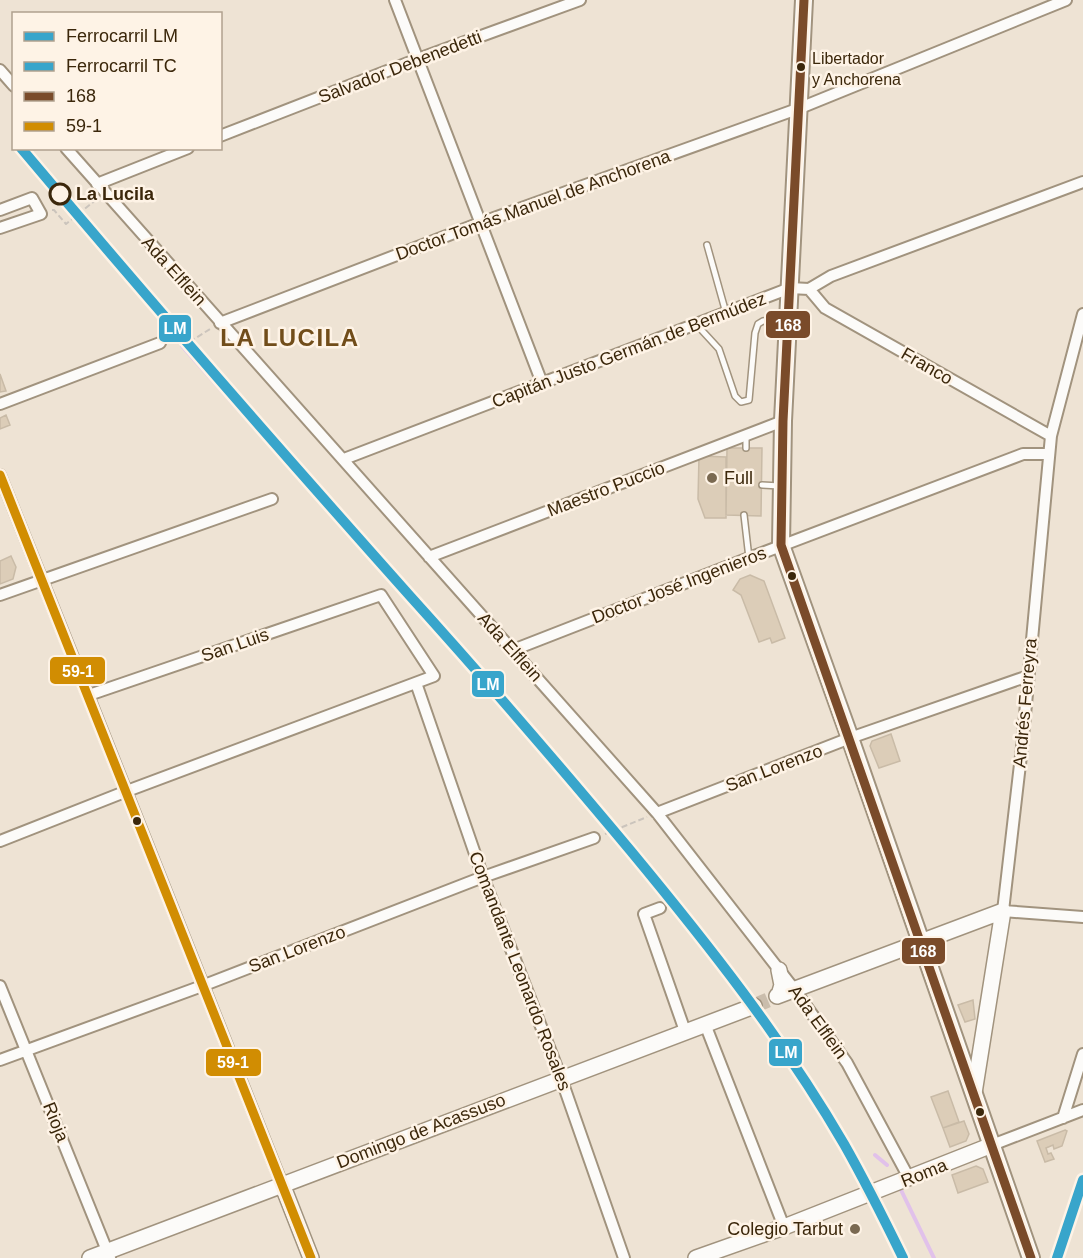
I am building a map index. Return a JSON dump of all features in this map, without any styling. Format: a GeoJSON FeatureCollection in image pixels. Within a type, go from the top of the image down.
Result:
{"type":"FeatureCollection","features":[{"type":"Feature","properties":{"kind":"main road"},"geometry":{"type":"LineString","coordinates":[[804,0],[783,421],[781,545],[1031,1258]]}},
{"type":"Feature","properties":{"kind":"street"},"geometry":{"type":"LineString","coordinates":[[395,0],[542,383]]}},
{"type":"Feature","properties":{"kind":"street","name":"Salvador Debenedetti"},"geometry":{"type":"LineString","coordinates":[[222,135],[418,59],[580,0]]}},
{"type":"Feature","properties":{"kind":"street","name":"Doctor Tomás Manuel de Anchorena"},"geometry":{"type":"LineString","coordinates":[[220,323],[480,224],[800,108],[1066,0]]}},
{"type":"Feature","properties":{"kind":"street"},"geometry":{"type":"LineString","coordinates":[[0,70],[12,84]]}},
{"type":"Feature","properties":{"kind":"street","name":"Ada Elflein"},"geometry":{"type":"LineString","coordinates":[[68,150],[657,813],[794,989],[847,1063],[909,1178]]}},
{"type":"Feature","properties":{"kind":"street"},"geometry":{"type":"LineString","coordinates":[[97,184],[183,150]]}},
{"type":"Feature","properties":{"kind":"street"},"geometry":{"type":"LineString","coordinates":[[809,289],[831,276],[1083,182]]}},
{"type":"Feature","properties":{"kind":"street"},"geometry":{"type":"LineString","coordinates":[[0,210],[32,198],[41,213],[0,228]]}},
{"type":"Feature","properties":{"kind":"street","name":"Capitán Justo Germán de Bermúdez"},"geometry":{"type":"LineString","coordinates":[[344,459],[790,288],[809,289]]}},
{"type":"Feature","properties":{"kind":"street","name":"Franco"},"geometry":{"type":"LineString","coordinates":[[809,289],[825,308],[1051,436]]}},
{"type":"Feature","properties":{"kind":"street","name":"Andrés Ferreyra"},"geometry":{"type":"LineString","coordinates":[[974,1093],[1004,910],[1051,436],[1083,314]]}},
{"type":"Feature","properties":{"kind":"street"},"geometry":{"type":"LineString","coordinates":[[0,404],[160,343]]}},
{"type":"Feature","properties":{"kind":"street","name":"Maestro Puccio"},"geometry":{"type":"LineString","coordinates":[[429,557],[783,421]]}},
{"type":"Feature","properties":{"kind":"street","name":"Doctor José Ingenieros"},"geometry":{"type":"LineString","coordinates":[[513,650],[781,545],[1023,454],[1049,454]]}},
{"type":"Feature","properties":{"kind":"street"},"geometry":{"type":"LineString","coordinates":[[0,475],[311,1258]]}},
{"type":"Feature","properties":{"kind":"street"},"geometry":{"type":"LineString","coordinates":[[0,595],[272,499]]}},
{"type":"Feature","properties":{"kind":"street","name":"San Luis"},"geometry":{"type":"LineString","coordinates":[[89,695],[381,595],[434,676],[416,683]]}},
{"type":"Feature","properties":{"kind":"street","name":"San Lorenzo"},"geometry":{"type":"LineString","coordinates":[[657,813],[850,738],[1028,676]]}},
{"type":"Feature","properties":{"kind":"street"},"geometry":{"type":"LineString","coordinates":[[0,841],[416,683]]}},
{"type":"Feature","properties":{"kind":"street","name":"Comandante Leonardo Rosales"},"geometry":{"type":"LineString","coordinates":[[416,683],[483,877],[561,1078],[624,1258]]}},
{"type":"Feature","properties":{"kind":"street","name":"San Lorenzo"},"geometry":{"type":"LineString","coordinates":[[0,1060],[202,986],[483,877],[594,838]]}},
{"type":"Feature","properties":{"kind":"street"},"geometry":{"type":"LineString","coordinates":[[660,908],[645,914],[685,1031]]}},
{"type":"Feature","properties":{"kind":"street"},"geometry":{"type":"LineString","coordinates":[[778,995],[1004,910],[1083,917]]}},
{"type":"Feature","properties":{"kind":"street"},"geometry":{"type":"LineString","coordinates":[[778,995],[782,984],[779,970]]}},
{"type":"Feature","properties":{"kind":"street","name":"Rioja"},"geometry":{"type":"LineString","coordinates":[[0,986],[109,1255]]}},
{"type":"Feature","properties":{"kind":"street"},"geometry":{"type":"LineString","coordinates":[[778,995],[794,995],[803,1002]]}},
{"type":"Feature","properties":{"kind":"street","name":"Domingo de Acassuso"},"geometry":{"type":"LineString","coordinates":[[90,1258],[109,1255],[282,1184],[754,1006]]}},
{"type":"Feature","properties":{"kind":"street"},"geometry":{"type":"LineString","coordinates":[[705,1024],[784,1227]]}},
{"type":"Feature","properties":{"kind":"street"},"geometry":{"type":"LineString","coordinates":[[1063,1118],[1083,1054]]}},
{"type":"Feature","properties":{"kind":"street","name":"Roma"},"geometry":{"type":"LineString","coordinates":[[696,1258],[784,1227],[1083,1110]]}},
{"type":"Feature","properties":{"kind":"lane"},"geometry":{"type":"LineString","coordinates":[[707,245],[726,313]]}},
{"type":"Feature","properties":{"kind":"lane"},"geometry":{"type":"LineString","coordinates":[[696,324],[719,348],[735,396],[741,402],[748,400],[755,333],[758,324],[763,321]]}},
{"type":"Feature","properties":{"kind":"lane"},"geometry":{"type":"LineString","coordinates":[[746,435],[746,448]]}},
{"type":"Feature","properties":{"kind":"lane"},"geometry":{"type":"LineString","coordinates":[[762,485],[782,486]]}},
{"type":"Feature","properties":{"kind":"lane"},"geometry":{"type":"LineString","coordinates":[[744,515],[749,558]]}},
{"type":"Feature","properties":{"kind":"path"},"geometry":{"type":"LineString","coordinates":[[40,210],[54,210],[66,224],[94,202]]}},
{"type":"Feature","properties":{"kind":"path"},"geometry":{"type":"LineString","coordinates":[[160,343],[188,343],[220,323]]}},
{"type":"Feature","properties":{"kind":"path"},"geometry":{"type":"LineString","coordinates":[[594,838],[657,813]]}},
{"type":"Feature","properties":{"kind":"building"},"geometry":{"type":"Polygon","coordinates":[[[0,374],[6,391],[0,392],[0,374]]]}},
{"type":"Feature","properties":{"kind":"building"},"geometry":{"type":"Polygon","coordinates":[[[6,415],[10,425],[0,429],[0,418],[6,415]]]}},
{"type":"Feature","properties":{"kind":"building"},"geometry":{"type":"Polygon","coordinates":[[[727,448],[762,448],[761,516],[726,515],[727,448]]]}},
{"type":"Feature","properties":{"kind":"building","name":"Full"},"geometry":{"type":"Polygon","coordinates":[[[699,456],[726,457],[726,518],[705,518],[698,499],[699,456]]]}},
{"type":"Feature","properties":{"kind":"building"},"geometry":{"type":"Polygon","coordinates":[[[11,556],[16,567],[13,579],[0,584],[0,561],[11,556]]]}},
{"type":"Feature","properties":{"kind":"building"},"geometry":{"type":"Polygon","coordinates":[[[750,575],[764,581],[785,638],[772,643],[770,638],[759,642],[741,595],[733,590],[740,579],[750,575]]]}},
{"type":"Feature","properties":{"kind":"building"},"geometry":{"type":"Polygon","coordinates":[[[891,734],[900,761],[879,768],[870,746],[872,741],[891,734]]]}},
{"type":"Feature","properties":{"kind":"building"},"geometry":{"type":"Polygon","coordinates":[[[973,1000],[975,1019],[965,1022],[958,1005],[973,1000]]]}},
{"type":"Feature","properties":{"kind":"building"},"geometry":{"type":"Polygon","coordinates":[[[948,1091],[959,1122],[943,1128],[931,1097],[948,1091]]]}},
{"type":"Feature","properties":{"kind":"building"},"geometry":{"type":"Polygon","coordinates":[[[964,1121],[969,1134],[966,1141],[950,1147],[943,1128],[964,1121]]]}},
{"type":"Feature","properties":{"kind":"building"},"geometry":{"type":"Polygon","coordinates":[[[1067,1131],[1062,1146],[1054,1149],[1053,1145],[1046,1148],[1048,1154],[1051,1153],[1054,1159],[1045,1162],[1037,1141],[1067,1131]]]}},
{"type":"Feature","properties":{"kind":"building"},"geometry":{"type":"Polygon","coordinates":[[[976,1166],[983,1169],[988,1182],[958,1193],[952,1175],[976,1166]]]}},
{"type":"Feature","properties":{"kind":"waterway"},"geometry":{"type":"LineString","coordinates":[[182,346],[611,829],[750,1003]]}},
{"type":"Feature","properties":{"kind":"waterway"},"geometry":{"type":"LineString","coordinates":[[754,1009],[832,1133]]}},
{"type":"Feature","properties":{"kind":"waterway"},"geometry":{"type":"LineString","coordinates":[[875,1155],[887,1165]]}},
{"type":"Feature","properties":{"kind":"waterway"},"geometry":{"type":"LineString","coordinates":[[901,1190],[934,1258]]}},
{"type":"Feature","properties":{"kind":"tunnel"},"geometry":{"type":"LineString","coordinates":[[754,1006],[777,996]]}},
{"type":"Feature","properties":{"kind":"rail line","name":"LM"},"geometry":{"type":"LineString","coordinates":[[23,150],[214,374],[521,722],[687,920],[743,992],[796,1067],[844,1144],[903,1258]]}},
{"type":"Feature","properties":{"kind":"rail line","name":"TC"},"geometry":{"type":"LineString","coordinates":[[1057,1258],[1083,1180]]}},
{"type":"Feature","properties":{"kind":"transit line","name":"168"},"geometry":{"type":"LineString","coordinates":[[804,0],[783,421],[781,545],[1031,1258]]}},
{"type":"Feature","properties":{"kind":"transit line","name":"59-1"},"geometry":{"type":"LineString","coordinates":[[0,475],[311,1258]]}},
{"type":"Feature","properties":{"kind":"place","name":"Libertador y Anchorena"},"geometry":{"type":"Point","coordinates":[801,67]}},
{"type":"Feature","properties":{"kind":"place","name":"La Lucila"},"geometry":{"type":"Point","coordinates":[60,194]}},
{"type":"Feature","properties":{"kind":"place","name":"Full"},"geometry":{"type":"Point","coordinates":[712,478]}},
{"type":"Feature","properties":{"kind":"place","name":"Colegio Tarbut"},"geometry":{"type":"Point","coordinates":[855,1229]}},
{"type":"Feature","properties":{"kind":"district","name":"LA LUCILA"},"geometry":{"type":"Point","coordinates":[290,338]}}]}
